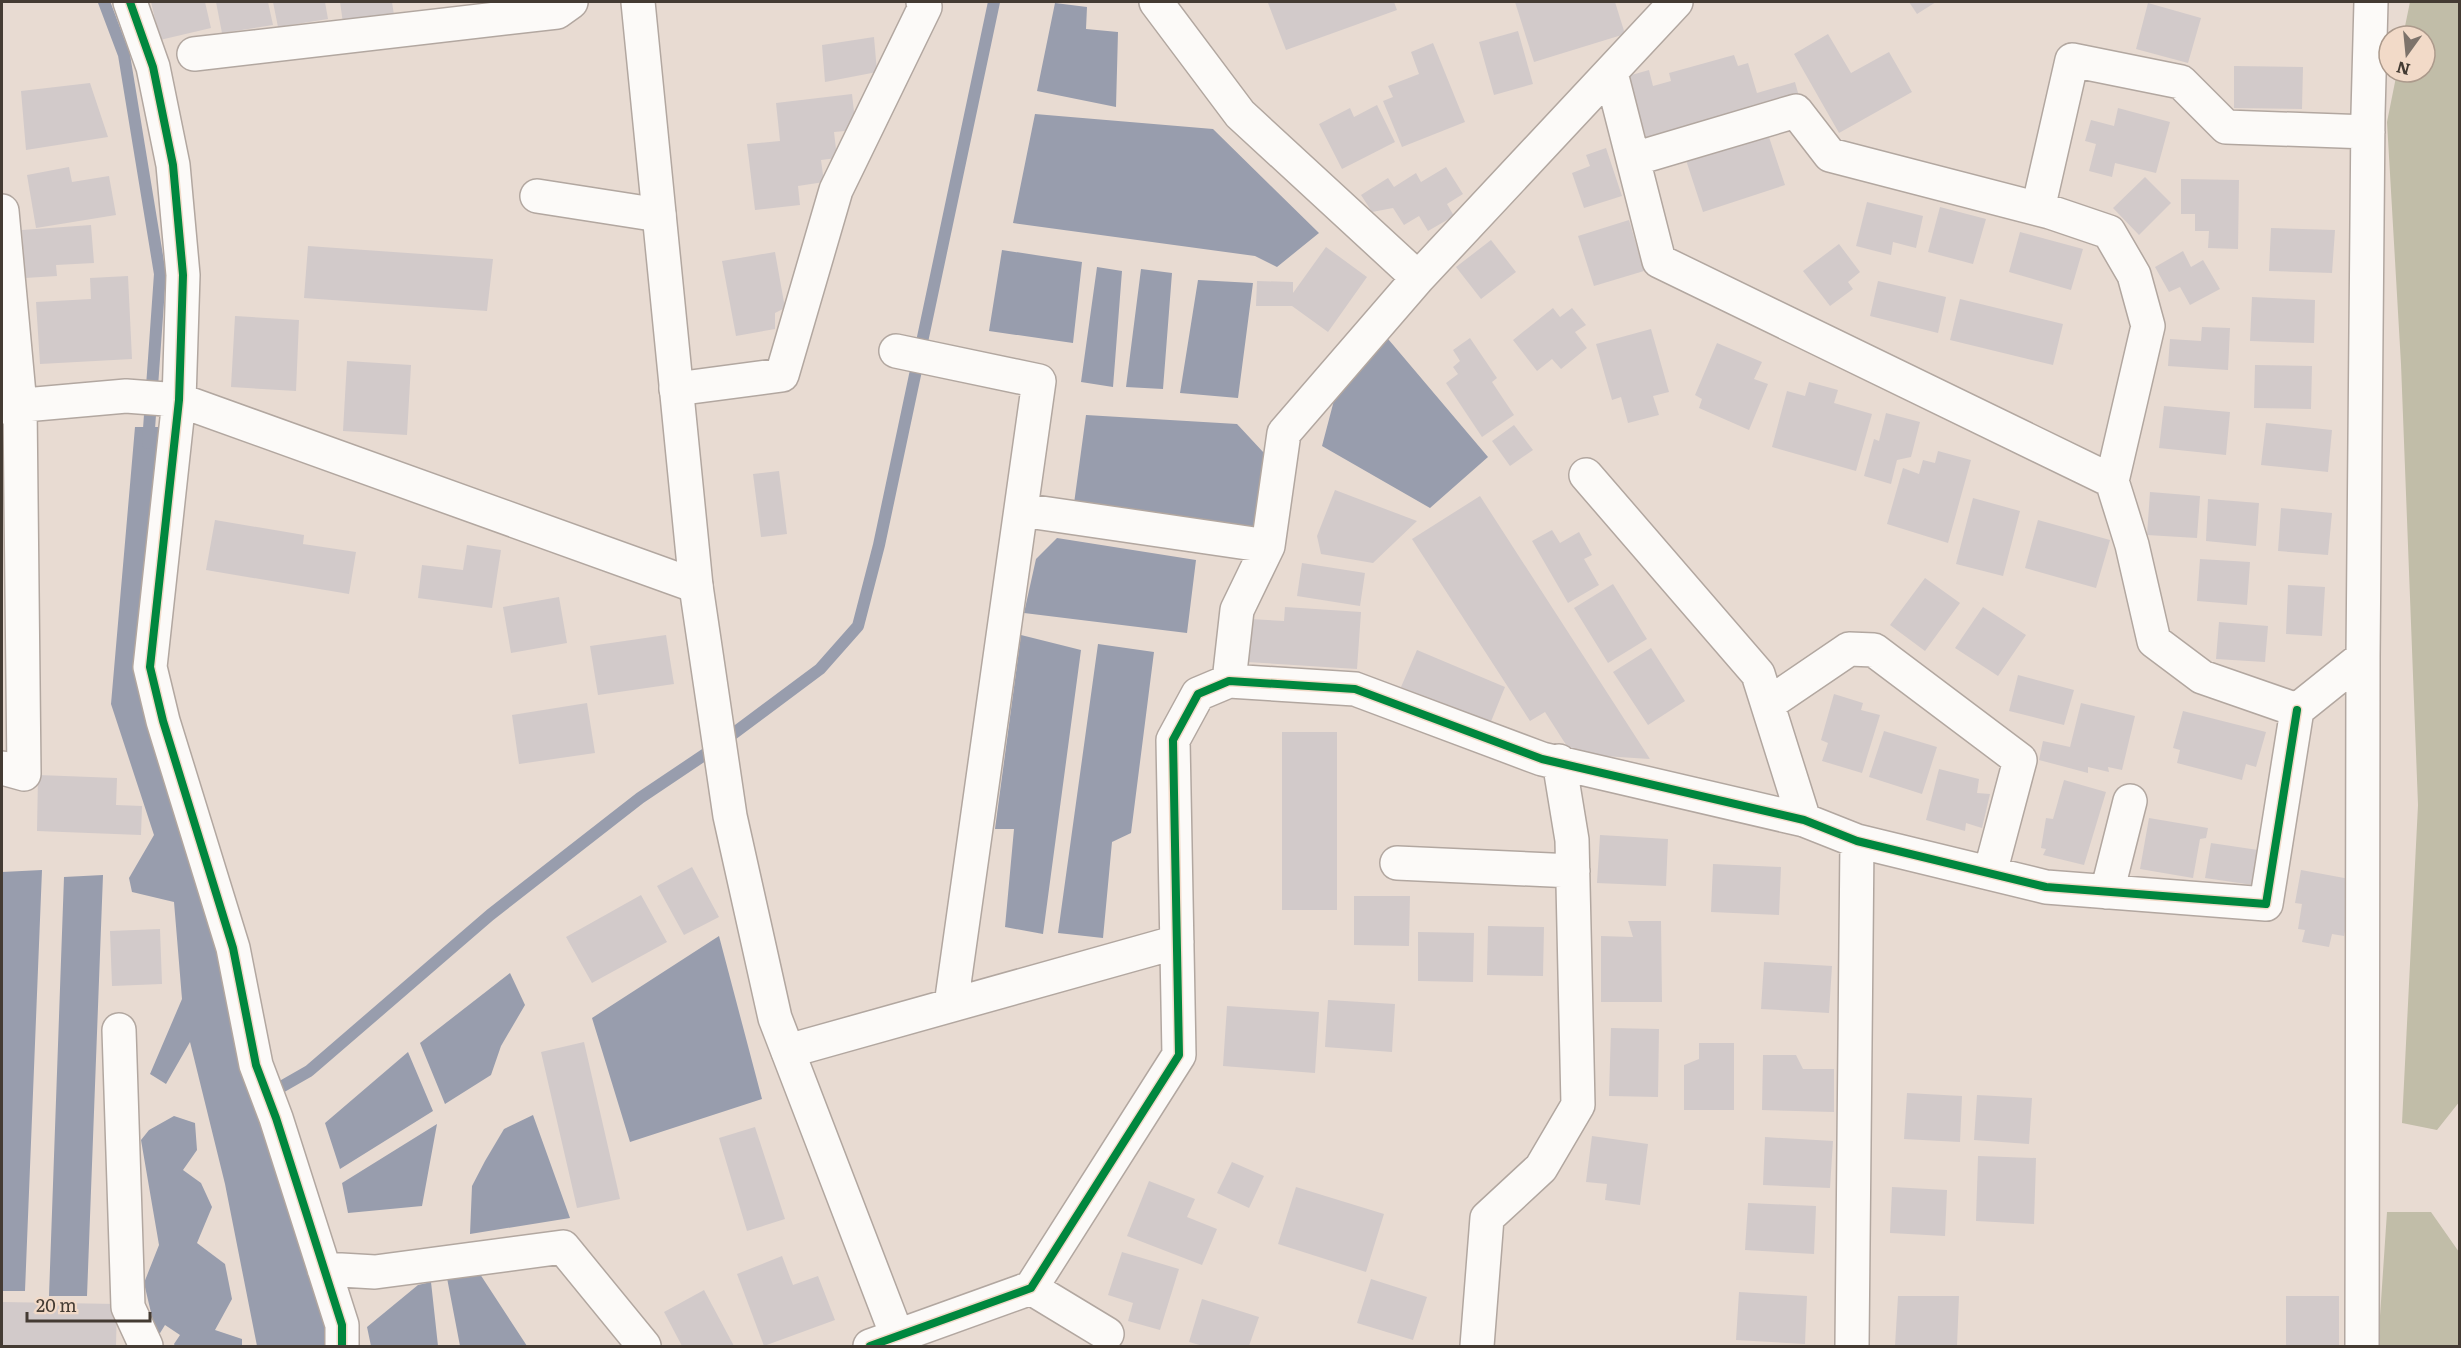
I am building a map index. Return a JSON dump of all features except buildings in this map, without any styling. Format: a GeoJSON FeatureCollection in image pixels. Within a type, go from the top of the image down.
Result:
{"type":"FeatureCollection","features":[{"type":"Feature","properties":{"kind":"street"},"geometry":{"type":"LineString","coordinates":[[130,2],[153,67],[173,165],[183,275],[179,400],[150,667],[163,721],[233,948],[255,1065],[276,1118],[342,1325],[342,1347]]}},
{"type":"Feature","properties":{"kind":"street"},"geometry":{"type":"LineString","coordinates":[[194,54],[557,12],[571,2]]}},
{"type":"Feature","properties":{"kind":"street"},"geometry":{"type":"LineString","coordinates":[[638,2],[696,586],[730,816],[775,1018],[889,1343],[1031,1288],[1179,1055],[1173,740],[1198,694],[1229,681],[1355,689],[1542,759],[1559,761],[1804,819],[1857,841],[2046,887],[2266,904],[2297,710],[2363,657]]}},
{"type":"Feature","properties":{"kind":"street"},"geometry":{"type":"LineString","coordinates":[[676,389],[782,375],[836,190],[925,7],[922,2]]}},
{"type":"Feature","properties":{"kind":"street"},"geometry":{"type":"LineString","coordinates":[[1155,2],[1240,114],[1418,278]]}},
{"type":"Feature","properties":{"kind":"street"},"geometry":{"type":"LineString","coordinates":[[1229,681],[1237,610],[1268,546],[1284,433],[1418,278],[1676,2]]}},
{"type":"Feature","properties":{"kind":"street"},"geometry":{"type":"LineString","coordinates":[[2362,1347],[2363,657],[2368,132],[2372,2]]}},
{"type":"Feature","properties":{"kind":"street"},"geometry":{"type":"LineString","coordinates":[[2038,209],[2072,60],[2181,82],[2226,127],[2368,132]]}},
{"type":"Feature","properties":{"kind":"street"},"geometry":{"type":"LineString","coordinates":[[1611,73],[1659,261],[2112,481]]}},
{"type":"Feature","properties":{"kind":"street"},"geometry":{"type":"LineString","coordinates":[[1634,159],[1796,111],[1830,155],[2038,209],[2109,232],[2134,275],[2148,327],[2112,481],[2132,545],[2154,641],[2202,677],[2297,710]]}},
{"type":"Feature","properties":{"kind":"street"},"geometry":{"type":"LineString","coordinates":[[537,196],[659,215]]}},
{"type":"Feature","properties":{"kind":"street"},"geometry":{"type":"LineString","coordinates":[[2,211],[24,774],[2,768]]}},
{"type":"Feature","properties":{"kind":"street"},"geometry":{"type":"LineString","coordinates":[[896,351],[1039,381],[951,1005]]}},
{"type":"Feature","properties":{"kind":"street"},"geometry":{"type":"LineString","coordinates":[[11,406],[126,396],[179,400],[696,586]]}},
{"type":"Feature","properties":{"kind":"street"},"geometry":{"type":"LineString","coordinates":[[1586,475],[1758,674],[1804,819]]}},
{"type":"Feature","properties":{"kind":"street"},"geometry":{"type":"LineString","coordinates":[[1021,510],[1268,546]]}},
{"type":"Feature","properties":{"kind":"street"},"geometry":{"type":"LineString","coordinates":[[1768,704],[1849,650],[1874,650],[2020,760],[1990,873]]}},
{"type":"Feature","properties":{"kind":"street"},"geometry":{"type":"LineString","coordinates":[[1477,1347],[1487,1218],[1541,1168],[1578,1105],[1572,840],[1559,761]]}},
{"type":"Feature","properties":{"kind":"street"},"geometry":{"type":"LineString","coordinates":[[2107,892],[2130,801]]}},
{"type":"Feature","properties":{"kind":"street"},"geometry":{"type":"LineString","coordinates":[[1852,1347],[1857,841]]}},
{"type":"Feature","properties":{"kind":"street"},"geometry":{"type":"LineString","coordinates":[[1397,863],[1573,871]]}},
{"type":"Feature","properties":{"kind":"street"},"geometry":{"type":"LineString","coordinates":[[788,1051],[1177,942]]}},
{"type":"Feature","properties":{"kind":"street"},"geometry":{"type":"LineString","coordinates":[[120,1030],[128,1307],[146,1347]]}},
{"type":"Feature","properties":{"kind":"street"},"geometry":{"type":"LineString","coordinates":[[324,1269],[375,1272],[563,1247],[644,1347]]}},
{"type":"Feature","properties":{"kind":"street"},"geometry":{"type":"LineString","coordinates":[[1031,1288],[1107,1334]]}},
{"type":"Feature","properties":{"kind":"shaded area"},"geometry":{"type":"Polygon","coordinates":[[[2410,2],[2460,2],[2460,1101],[2437,1130],[2402,1123],[2418,805],[2401,364],[2387,122],[2395,84],[2437,84],[2437,24],[2405,24],[2410,2]]]}},
{"type":"Feature","properties":{"kind":"shaded area"},"geometry":{"type":"Polygon","coordinates":[[[2387,1212],[2431,1212],[2459,1252],[2459,1346],[2378,1346],[2387,1212]]]}},
{"type":"Feature","properties":{"kind":"water"},"geometry":{"type":"Polygon","coordinates":[[[1055,3],[1087,7],[1086,29],[1118,32],[1116,107],[1037,91],[1055,3]]]}},
{"type":"Feature","properties":{"kind":"water"},"geometry":{"type":"Polygon","coordinates":[[[1035,114],[1213,129],[1319,233],[1277,267],[1255,256],[1013,223],[1035,114]]]}},
{"type":"Feature","properties":{"kind":"water"},"geometry":{"type":"Polygon","coordinates":[[[1002,250],[1082,262],[1073,343],[989,331],[1002,250]]]}},
{"type":"Feature","properties":{"kind":"water"},"geometry":{"type":"Polygon","coordinates":[[[1097,267],[1122,271],[1113,387],[1081,382],[1097,267]]]}},
{"type":"Feature","properties":{"kind":"water"},"geometry":{"type":"Polygon","coordinates":[[[1141,269],[1172,273],[1163,389],[1126,387],[1141,269]]]}},
{"type":"Feature","properties":{"kind":"water"},"geometry":{"type":"Polygon","coordinates":[[[1198,280],[1253,283],[1238,398],[1180,393],[1198,280]]]}},
{"type":"Feature","properties":{"kind":"water"},"geometry":{"type":"Polygon","coordinates":[[[1383,333],[1488,457],[1430,508],[1322,446],[1338,385],[1383,333]]]}},
{"type":"Feature","properties":{"kind":"water"},"geometry":{"type":"Polygon","coordinates":[[[1086,415],[1237,424],[1264,453],[1253,533],[1073,511],[1086,415]]]}},
{"type":"Feature","properties":{"kind":"water"},"geometry":{"type":"Polygon","coordinates":[[[135,427],[168,427],[143,675],[333,1346],[257,1346],[225,1184],[190,1042],[166,1084],[150,1074],[182,999],[174,902],[132,892],[129,878],[154,835],[111,704],[135,427]]]}},
{"type":"Feature","properties":{"kind":"water"},"geometry":{"type":"Polygon","coordinates":[[[1057,538],[1196,560],[1187,633],[1024,613],[1036,559],[1057,538]]]}},
{"type":"Feature","properties":{"kind":"water"},"geometry":{"type":"Polygon","coordinates":[[[1021,635],[1081,650],[1043,934],[1005,927],[1014,829],[995,829],[1021,635]]]}},
{"type":"Feature","properties":{"kind":"water"},"geometry":{"type":"Polygon","coordinates":[[[1098,644],[1154,652],[1131,833],[1112,842],[1103,938],[1058,933],[1098,644]]]}},
{"type":"Feature","properties":{"kind":"water"},"geometry":{"type":"Polygon","coordinates":[[[42,870],[25,1291],[2,1291],[2,872],[42,870]]]}},
{"type":"Feature","properties":{"kind":"water"},"geometry":{"type":"Polygon","coordinates":[[[103,875],[87,1296],[49,1296],[64,877],[103,875]]]}},
{"type":"Feature","properties":{"kind":"water"},"geometry":{"type":"Polygon","coordinates":[[[719,936],[762,1099],[630,1142],[592,1018],[719,936]]]}},
{"type":"Feature","properties":{"kind":"water"},"geometry":{"type":"Polygon","coordinates":[[[510,973],[525,1005],[501,1046],[491,1075],[445,1104],[420,1043],[510,973]]]}},
{"type":"Feature","properties":{"kind":"water"},"geometry":{"type":"Polygon","coordinates":[[[408,1052],[433,1111],[340,1169],[325,1123],[408,1052]]]}},
{"type":"Feature","properties":{"kind":"water"},"geometry":{"type":"Polygon","coordinates":[[[533,1115],[570,1218],[470,1234],[472,1186],[485,1161],[504,1129],[533,1115]]]}},
{"type":"Feature","properties":{"kind":"water"},"geometry":{"type":"Polygon","coordinates":[[[174,1116],[195,1123],[197,1150],[183,1170],[201,1183],[212,1207],[197,1243],[225,1264],[232,1299],[215,1330],[242,1339],[242,1346],[175,1346],[180,1335],[165,1325],[157,1338],[144,1283],[159,1245],[141,1140],[149,1130],[174,1116]]]}},
{"type":"Feature","properties":{"kind":"water"},"geometry":{"type":"Polygon","coordinates":[[[437,1124],[422,1206],[348,1213],[342,1183],[437,1124]]]}},
{"type":"Feature","properties":{"kind":"water"},"geometry":{"type":"Polygon","coordinates":[[[478,1271],[527,1346],[460,1346],[447,1278],[478,1271]]]}},
{"type":"Feature","properties":{"kind":"water"},"geometry":{"type":"Polygon","coordinates":[[[431,1282],[438,1346],[371,1346],[367,1327],[418,1285],[431,1282]]]}},
{"type":"Feature","properties":{"kind":"waterway"},"geometry":{"type":"LineString","coordinates":[[104,2],[124,55],[160,274],[148,443]]}},
{"type":"Feature","properties":{"kind":"waterway"},"geometry":{"type":"LineString","coordinates":[[267,1095],[309,1071],[490,915],[640,798],[710,751],[820,669],[858,626],[879,545],[994,2]]}},
{"type":"Feature","properties":{"kind":"cycle path"},"geometry":{"type":"LineString","coordinates":[[130,2],[153,67],[173,165],[183,275],[179,400],[150,667],[163,721],[233,948],[256,1065],[276,1118],[342,1325],[342,1346]]}},
{"type":"Feature","properties":{"kind":"cycle path"},"geometry":{"type":"LineString","coordinates":[[870,1346],[1031,1288],[1179,1055],[1173,740],[1198,694],[1229,681],[1355,689],[1542,759],[1804,820],[1857,841],[2046,887],[2266,904],[2297,710]]}}]}
